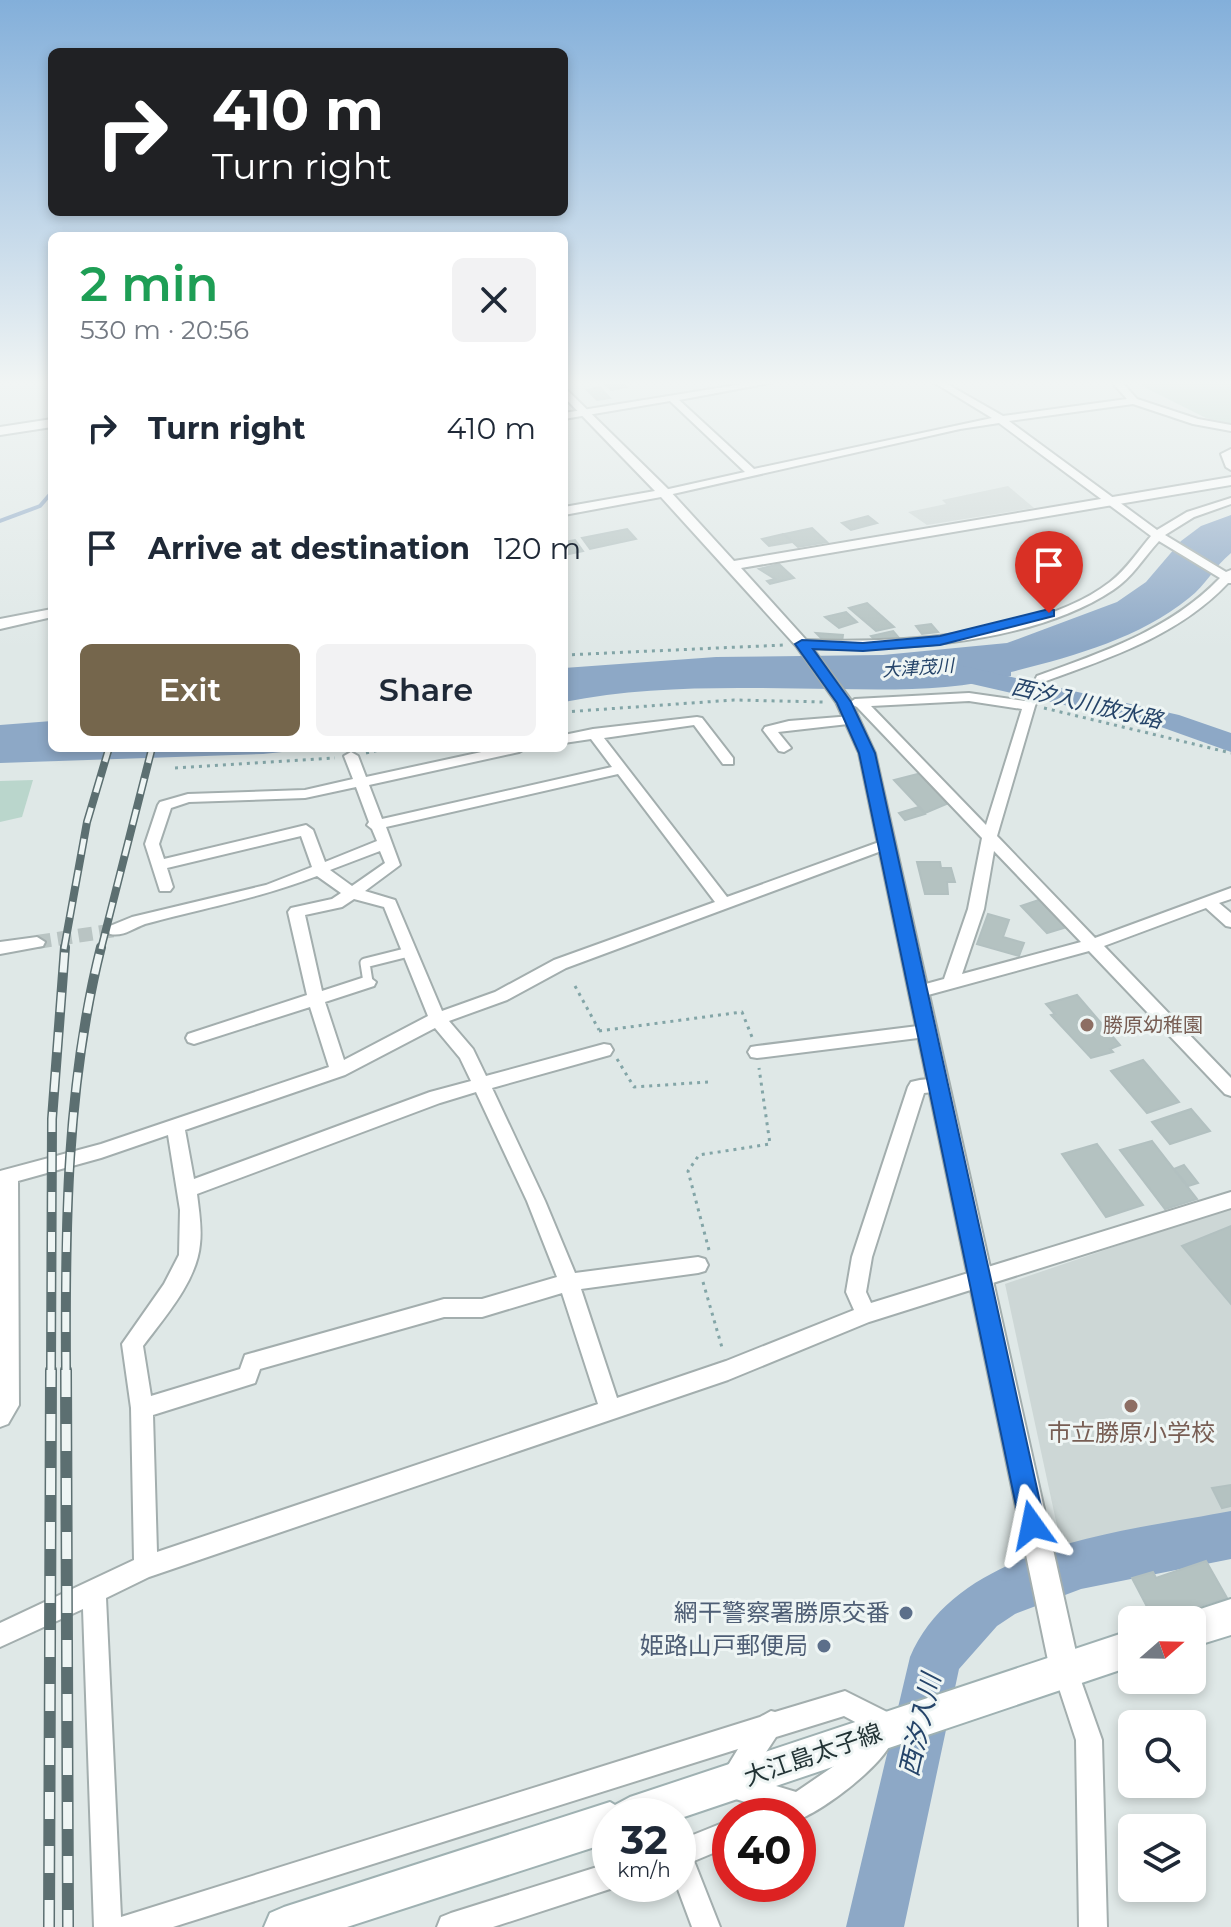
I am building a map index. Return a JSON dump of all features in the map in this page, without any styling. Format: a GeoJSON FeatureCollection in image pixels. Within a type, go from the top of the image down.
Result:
{"type":"FeatureCollection","features":[{"type":"Feature","properties":{"kind":"main road"},"geometry":{"type":"LineString","coordinates":[[1206,1625],[1231,1617]]}},
{"type":"Feature","properties":{"kind":"main road","name":"大江島太子線"},"geometry":{"type":"LineString","coordinates":[[687,1798],[1118,1653]]}},
{"type":"Feature","properties":{"kind":"main road"},"geometry":{"type":"LineString","coordinates":[[284,1927],[592,1828]]}},
{"type":"Feature","properties":{"kind":"street"},"geometry":{"type":"LineString","coordinates":[[642,470],[802,644],[852,708],[990,835],[1231,1089]]}},
{"type":"Feature","properties":{"kind":"street"},"geometry":{"type":"LineString","coordinates":[[749,470],[752,473]]}},
{"type":"Feature","properties":{"kind":"street"},"geometry":{"type":"LineString","coordinates":[[568,510],[766,470]]}},
{"type":"Feature","properties":{"kind":"street"},"geometry":{"type":"LineString","coordinates":[[951,982],[976,909],[990,835],[1029,706],[1041,679],[1164,631],[1199,606],[1230,577],[1157,535],[1069,470]]}},
{"type":"Feature","properties":{"kind":"street"},"geometry":{"type":"LineString","coordinates":[[730,566],[1231,481]]}},
{"type":"Feature","properties":{"kind":"street"},"geometry":{"type":"LineString","coordinates":[[802,644],[863,647],[940,640],[1032,619],[1105,591],[1136,566],[1157,535],[1199,510],[1231,501]]}},
{"type":"Feature","properties":{"kind":"street"},"geometry":{"type":"LineString","coordinates":[[1,620],[48,614]]}},
{"type":"Feature","properties":{"kind":"street"},"geometry":{"type":"LineString","coordinates":[[784,748],[770,730],[852,708],[969,697],[1029,706]]}},
{"type":"Feature","properties":{"kind":"street"},"geometry":{"type":"LineString","coordinates":[[852,708],[867,753],[978,1279],[1065,1670],[1089,1740],[1093,1927]]}},
{"type":"Feature","properties":{"kind":"street"},"geometry":{"type":"LineString","coordinates":[[568,738],[697,721],[728,761]]}},
{"type":"Feature","properties":{"kind":"street"},"geometry":{"type":"LineString","coordinates":[[593,733],[618,770],[723,902]]}},
{"type":"Feature","properties":{"kind":"street"},"geometry":{"type":"LineString","coordinates":[[165,887],[152,844],[165,805],[188,798],[305,794],[500,752]]}},
{"type":"Feature","properties":{"kind":"street"},"geometry":{"type":"LineString","coordinates":[[339,1070],[316,998],[296,912],[337,903],[393,865],[374,825],[351,756]]}},
{"type":"Feature","properties":{"kind":"street"},"geometry":{"type":"LineString","coordinates":[[374,825],[618,770]]}},
{"type":"Feature","properties":{"kind":"street"},"geometry":{"type":"LineString","coordinates":[[158,865],[306,830],[321,871],[352,893],[390,904],[437,1019],[467,1054],[569,1282],[610,1410]]}},
{"type":"Feature","properties":{"kind":"street"},"geometry":{"type":"LineString","coordinates":[[116,930],[137,921],[270,889],[383,844]]}},
{"type":"Feature","properties":{"kind":"street"},"geometry":{"type":"LineString","coordinates":[[0,1417],[8,1405],[5,1177],[101,1151],[339,1070],[437,1019],[501,996],[560,964],[887,844]]}},
{"type":"Feature","properties":{"kind":"street"},"geometry":{"type":"LineString","coordinates":[[917,992],[1094,944],[1231,893]]}},
{"type":"Feature","properties":{"kind":"street"},"geometry":{"type":"LineString","coordinates":[[1209,902],[1231,922]]}},
{"type":"Feature","properties":{"kind":"street"},"geometry":{"type":"LineString","coordinates":[[0,948],[37,942]]}},
{"type":"Feature","properties":{"kind":"street"},"geometry":{"type":"LineString","coordinates":[[194,1038],[368,982]]}},
{"type":"Feature","properties":{"kind":"street"},"geometry":{"type":"LineString","coordinates":[[757,1052],[926,1031]]}},
{"type":"Feature","properties":{"kind":"street"},"geometry":{"type":"LineString","coordinates":[[187,1190],[481,1082],[604,1050]]}},
{"type":"Feature","properties":{"kind":"street"},"geometry":{"type":"LineString","coordinates":[[866,1314],[856,1292],[862,1257],[917,1087],[937,1086]]}},
{"type":"Feature","properties":{"kind":"street"},"geometry":{"type":"LineString","coordinates":[[146,1567],[142,1408],[132,1344],[163,1303],[190,1253],[187,1190],[175,1126]]}},
{"type":"Feature","properties":{"kind":"street"},"geometry":{"type":"LineString","coordinates":[[0,1635],[146,1567],[728,1370],[866,1314],[1231,1200]]}},
{"type":"Feature","properties":{"kind":"street"},"geometry":{"type":"LineString","coordinates":[[142,1408],[248,1376],[252,1362],[444,1308],[482,1308],[569,1282],[698,1265]]}},
{"type":"Feature","properties":{"kind":"street"},"geometry":{"type":"LineString","coordinates":[[94,1591],[108,1927]]}},
{"type":"Feature","properties":{"kind":"street"},"geometry":{"type":"LineString","coordinates":[[130,1927],[771,1723],[845,1703],[892,1728],[843,1779],[813,1798]]}},
{"type":"Feature","properties":{"kind":"street"},"geometry":{"type":"LineString","coordinates":[[771,1723],[729,1785],[773,1798]]}},
{"type":"Feature","properties":{"kind":"street"},"geometry":{"type":"LineString","coordinates":[[451,1927],[592,1882]]}},
{"type":"Feature","properties":{"kind":"street"},"geometry":{"type":"LineString","coordinates":[[696,1901],[706,1927]]}},
{"type":"Feature","properties":{"kind":"lane"},"geometry":{"type":"LineString","coordinates":[[368,982],[365,963],[409,952]]}},
{"type":"Feature","properties":{"kind":"path"},"geometry":{"type":"LineString","coordinates":[[568,655],[802,644]]}},
{"type":"Feature","properties":{"kind":"path"},"geometry":{"type":"LineString","coordinates":[[568,712],[734,700],[852,708]]}},
{"type":"Feature","properties":{"kind":"path"},"geometry":{"type":"LineString","coordinates":[[1029,706],[1096,718],[1231,753]]}},
{"type":"Feature","properties":{"kind":"path"},"geometry":{"type":"LineString","coordinates":[[175,768],[320,759]]}},
{"type":"Feature","properties":{"kind":"path"},"geometry":{"type":"LineString","coordinates":[[575,986],[599,1031],[604,1050],[621,1062],[634,1087],[708,1082]]}},
{"type":"Feature","properties":{"kind":"path"},"geometry":{"type":"LineString","coordinates":[[599,1031],[742,1012],[757,1052],[764,1119],[770,1144],[699,1155],[688,1171],[711,1247],[698,1265],[728,1370]]}},
{"type":"Feature","properties":{"kind":"shaded area"},"geometry":{"type":"Polygon","coordinates":[[[1008,486],[1034,508],[927,525],[908,512],[946,504],[942,500],[1008,486]]]}},
{"type":"Feature","properties":{"kind":"shaded area","name":"市立勝原小学校"},"geometry":{"type":"Polygon","coordinates":[[[1231,1207],[1231,1528],[1065,1563],[1005,1284],[1231,1207]]]}},
{"type":"Feature","properties":{"kind":"green space"},"geometry":{"type":"Polygon","coordinates":[[[33,780],[22,817],[0,822],[0,781],[33,780]]]}},
{"type":"Feature","properties":{"kind":"water","name":"大津茂川"},"geometry":{"type":"Polygon","coordinates":[[[1231,515],[1231,553],[1189,598],[1149,625],[1127,635],[1082,652],[1011,672],[1011,676],[923,688],[698,688],[630,692],[568,701],[568,668],[716,657],[883,655],[1007,643],[1117,602],[1146,582],[1181,541],[1201,526],[1231,515]]]}},
{"type":"Feature","properties":{"kind":"water"},"geometry":{"type":"Polygon","coordinates":[[[48,721],[48,752],[282,752],[0,763],[0,725],[48,721]]]}},
{"type":"Feature","properties":{"kind":"building"},"geometry":{"type":"Polygon","coordinates":[[[868,516],[877,523],[851,530],[842,523],[868,516]]]}},
{"type":"Feature","properties":{"kind":"building"},"geometry":{"type":"Polygon","coordinates":[[[812,528],[827,542],[798,547],[784,534],[812,528]]]}},
{"type":"Feature","properties":{"kind":"building"},"geometry":{"type":"Polygon","coordinates":[[[627,529],[636,539],[590,549],[582,538],[627,529]]]}},
{"type":"Feature","properties":{"kind":"building"},"geometry":{"type":"Polygon","coordinates":[[[783,534],[792,542],[769,546],[762,539],[783,534]]]}},
{"type":"Feature","properties":{"kind":"building"},"geometry":{"type":"Polygon","coordinates":[[[575,540],[583,551],[568,554],[568,541],[575,540]]]}},
{"type":"Feature","properties":{"kind":"building"},"geometry":{"type":"Polygon","coordinates":[[[779,564],[794,578],[770,584],[767,581],[775,579],[759,569],[779,564]]]}},
{"type":"Feature","properties":{"kind":"building"},"geometry":{"type":"Polygon","coordinates":[[[867,603],[894,627],[876,631],[849,608],[867,603]]]}},
{"type":"Feature","properties":{"kind":"building"},"geometry":{"type":"Polygon","coordinates":[[[846,612],[857,622],[839,628],[825,617],[846,612]]]}},
{"type":"Feature","properties":{"kind":"building"},"geometry":{"type":"Polygon","coordinates":[[[931,624],[938,632],[922,634],[916,626],[931,624]]]}},
{"type":"Feature","properties":{"kind":"building"},"geometry":{"type":"Polygon","coordinates":[[[893,631],[899,638],[876,641],[871,636],[893,631]]]}},
{"type":"Feature","properties":{"kind":"building"},"geometry":{"type":"Polygon","coordinates":[[[816,633],[843,635],[842,642],[823,640],[816,633]]]}},
{"type":"Feature","properties":{"kind":"building"},"geometry":{"type":"Polygon","coordinates":[[[921,773],[949,803],[925,813],[894,780],[921,773]]]}},
{"type":"Feature","properties":{"kind":"building"},"geometry":{"type":"Polygon","coordinates":[[[919,807],[925,814],[905,820],[899,813],[919,807]]]}},
{"type":"Feature","properties":{"kind":"building"},"geometry":{"type":"Polygon","coordinates":[[[917,862],[940,862],[941,868],[951,868],[955,882],[947,882],[948,894],[925,894],[917,862]]]}},
{"type":"Feature","properties":{"kind":"building"},"geometry":{"type":"Polygon","coordinates":[[[1042,899],[1067,927],[1047,933],[1021,906],[1042,899]]]}},
{"type":"Feature","properties":{"kind":"building"},"geometry":{"type":"Polygon","coordinates":[[[988,914],[1009,920],[1003,937],[1024,943],[1019,956],[977,944],[988,914]]]}},
{"type":"Feature","properties":{"kind":"building"},"geometry":{"type":"Polygon","coordinates":[[[1077,995],[1120,1045],[1110,1049],[1113,1052],[1091,1058],[1051,1015],[1055,1014],[1046,1004],[1077,995]]]}},
{"type":"Feature","properties":{"kind":"building"},"geometry":{"type":"Polygon","coordinates":[[[1143,1060],[1179,1102],[1147,1113],[1111,1071],[1143,1060]]]}},
{"type":"Feature","properties":{"kind":"building"},"geometry":{"type":"Polygon","coordinates":[[[1191,1109],[1210,1131],[1170,1144],[1152,1122],[1191,1109]]]}},
{"type":"Feature","properties":{"kind":"building"},"geometry":{"type":"Polygon","coordinates":[[[1152,1141],[1197,1199],[1165,1209],[1120,1150],[1152,1141]]]}},
{"type":"Feature","properties":{"kind":"building"},"geometry":{"type":"Polygon","coordinates":[[[1097,1144],[1143,1205],[1106,1217],[1062,1154],[1097,1144]]]}},
{"type":"Feature","properties":{"kind":"building"},"geometry":{"type":"Polygon","coordinates":[[[1184,1165],[1198,1183],[1188,1186],[1174,1169],[1184,1165]]]}},
{"type":"Feature","properties":{"kind":"building"},"geometry":{"type":"Polygon","coordinates":[[[1231,1226],[1231,1304],[1182,1246],[1231,1226]]]}},
{"type":"Feature","properties":{"kind":"building"},"geometry":{"type":"Polygon","coordinates":[[[1231,1485],[1231,1506],[1222,1508],[1212,1488],[1231,1485]]]}},
{"type":"Feature","properties":{"kind":"building"},"geometry":{"type":"Polygon","coordinates":[[[1206,1561],[1227,1598],[1200,1606],[1147,1606],[1132,1578],[1153,1572],[1156,1578],[1206,1561]]]}},
{"type":"Feature","properties":{"kind":"waterway"},"geometry":{"type":"LineString","coordinates":[[0,521],[40,506],[48,497]]}},
{"type":"Feature","properties":{"kind":"waterway","name":"西汐入川放水路"},"geometry":{"type":"LineString","coordinates":[[946,670],[1169,721],[1231,743]]}},
{"type":"Feature","properties":{"kind":"waterway","name":"西汐入川"},"geometry":{"type":"LineString","coordinates":[[875,1927],[936,1657],[979,1608],[1000,1594],[1081,1565],[1231,1535]]}},
{"type":"Feature","properties":{"kind":"tunnel"},"geometry":{"type":"LineString","coordinates":[[37,942],[116,930]]}},
{"type":"Feature","properties":{"kind":"railway"},"geometry":{"type":"LineString","coordinates":[[64,949],[87,822],[108,752]]}},
{"type":"Feature","properties":{"kind":"railway"},"geometry":{"type":"LineString","coordinates":[[101,949],[151,752]]}},
{"type":"Feature","properties":{"kind":"railway"},"geometry":{"type":"LineString","coordinates":[[51,1372],[52,1119],[65,947]]}},
{"type":"Feature","properties":{"kind":"railway"},"geometry":{"type":"LineString","coordinates":[[66,1370],[67,1212],[74,1105],[89,999],[101,947]]}},
{"type":"Feature","properties":{"kind":"railway"},"geometry":{"type":"LineString","coordinates":[[49,1927],[51,1370]]}},
{"type":"Feature","properties":{"kind":"railway"},"geometry":{"type":"LineString","coordinates":[[66,1370],[68,1927]]}},
{"type":"Feature","properties":{"kind":"place","name":"勝原幼稚園"},"geometry":{"type":"Point","coordinates":[1087,1025]}},
{"type":"Feature","properties":{"kind":"place","name":"市立勝原小学校"},"geometry":{"type":"Point","coordinates":[1131,1406]}},
{"type":"Feature","properties":{"kind":"place","name":"網干警察署勝原交番"},"geometry":{"type":"Point","coordinates":[906,1613]}},
{"type":"Feature","properties":{"kind":"place","name":"姫路山戸郵便局"},"geometry":{"type":"Point","coordinates":[824,1646]}},
{"type":"Feature","properties":{"kind":"route"},"geometry":{"type":"LineString","coordinates":[[1032,1525],[867,753],[844,702],[802,644],[863,647],[940,640],[985,632],[1049,613]]}}]}
